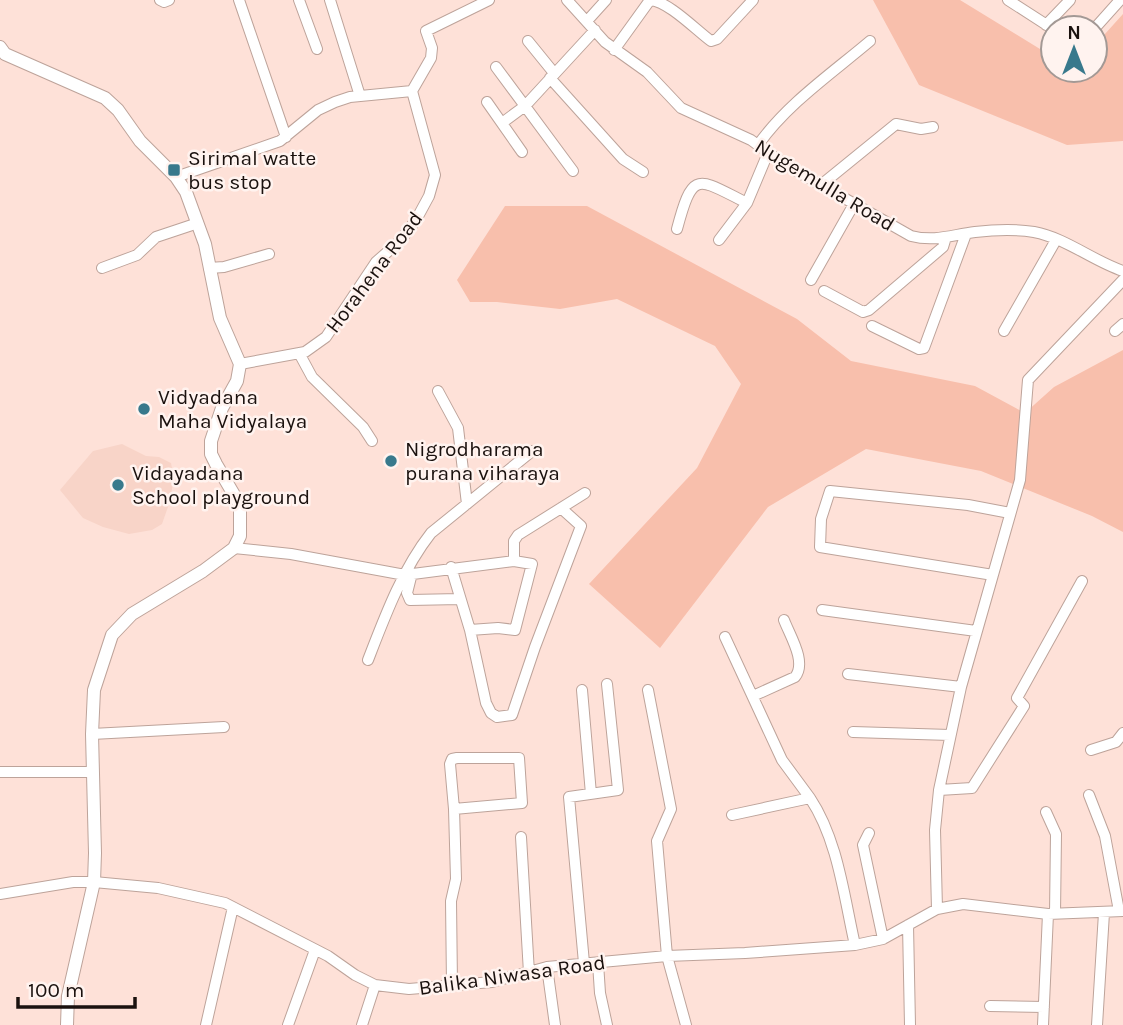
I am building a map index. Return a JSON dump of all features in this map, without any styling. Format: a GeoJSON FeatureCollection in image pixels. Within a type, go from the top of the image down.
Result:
{"type":"FeatureCollection","features":[{"type":"Feature","properties":{"kind":"main road"},"geometry":{"type":"LineString","coordinates":[[0,47],[5,54],[105,97],[140,141],[176,177],[186,192],[198,223],[220,318],[240,364],[237,381],[222,408],[211,441],[211,454],[240,505],[240,536],[234,548],[203,571],[132,614],[112,635],[94,690],[94,882],[68,996],[67,1025]]}},
{"type":"Feature","properties":{"kind":"street"},"geometry":{"type":"LineString","coordinates":[[160,0],[169,0]]}},
{"type":"Feature","properties":{"kind":"street"},"geometry":{"type":"LineString","coordinates":[[239,0],[286,136]]}},
{"type":"Feature","properties":{"kind":"street"},"geometry":{"type":"LineString","coordinates":[[299,0],[317,49]]}},
{"type":"Feature","properties":{"kind":"street"},"geometry":{"type":"LineString","coordinates":[[330,0],[360,96]]}},
{"type":"Feature","properties":{"kind":"street"},"geometry":{"type":"LineString","coordinates":[[176,177],[280,141],[318,110],[335,102],[360,96],[412,91],[432,58],[432,48],[426,31],[489,0]]}},
{"type":"Feature","properties":{"kind":"street","name":"Nugemulla Road"},"geometry":{"type":"LineString","coordinates":[[567,0],[614,50],[647,72],[681,108],[758,145],[821,185],[911,236],[926,240],[1012,230],[1035,233],[1123,271]]}},
{"type":"Feature","properties":{"kind":"street"},"geometry":{"type":"LineString","coordinates":[[587,20],[606,0]]}},
{"type":"Feature","properties":{"kind":"street"},"geometry":{"type":"LineString","coordinates":[[614,50],[650,0],[670,9],[711,41],[717,39],[753,0]]}},
{"type":"Feature","properties":{"kind":"street"},"geometry":{"type":"LineString","coordinates":[[670,9],[679,0]]}},
{"type":"Feature","properties":{"kind":"street"},"geometry":{"type":"LineString","coordinates":[[1108,14],[1120,0]]}},
{"type":"Feature","properties":{"kind":"street"},"geometry":{"type":"LineString","coordinates":[[1010,1],[1039,20]]}},
{"type":"Feature","properties":{"kind":"street"},"geometry":{"type":"LineString","coordinates":[[502,123],[525,106],[595,30]]}},
{"type":"Feature","properties":{"kind":"street"},"geometry":{"type":"LineString","coordinates":[[528,41],[552,76],[623,159],[643,173]]}},
{"type":"Feature","properties":{"kind":"street"},"geometry":{"type":"LineString","coordinates":[[758,145],[770,128],[792,106],[870,41]]}},
{"type":"Feature","properties":{"kind":"street"},"geometry":{"type":"LineString","coordinates":[[496,67],[573,171]]}},
{"type":"Feature","properties":{"kind":"street","name":"Horahena Road"},"geometry":{"type":"LineString","coordinates":[[240,364],[305,352],[326,337],[376,262],[400,241],[416,220],[429,196],[435,175],[412,91]]}},
{"type":"Feature","properties":{"kind":"street"},"geometry":{"type":"LineString","coordinates":[[487,102],[522,152]]}},
{"type":"Feature","properties":{"kind":"street"},"geometry":{"type":"LineString","coordinates":[[821,185],[896,124],[921,129],[933,127]]}},
{"type":"Feature","properties":{"kind":"street"},"geometry":{"type":"LineString","coordinates":[[719,240],[747,203],[768,153]]}},
{"type":"Feature","properties":{"kind":"street"},"geometry":{"type":"LineString","coordinates":[[677,229],[686,197],[699,183],[707,183],[747,203]]}},
{"type":"Feature","properties":{"kind":"street"},"geometry":{"type":"LineString","coordinates":[[811,281],[854,204]]}},
{"type":"Feature","properties":{"kind":"street"},"geometry":{"type":"LineString","coordinates":[[102,268],[137,255],[156,237],[198,223]]}},
{"type":"Feature","properties":{"kind":"street"},"geometry":{"type":"LineString","coordinates":[[872,326],[919,349],[924,348],[966,234]]}},
{"type":"Feature","properties":{"kind":"street"},"geometry":{"type":"LineString","coordinates":[[824,292],[863,312],[869,310],[943,247],[946,237]]}},
{"type":"Feature","properties":{"kind":"street"},"geometry":{"type":"LineString","coordinates":[[1004,331],[1056,240]]}},
{"type":"Feature","properties":{"kind":"street"},"geometry":{"type":"LineString","coordinates":[[209,268],[224,267],[269,254]]}},
{"type":"Feature","properties":{"kind":"street"},"geometry":{"type":"LineString","coordinates":[[937,909],[935,830],[939,790],[961,687],[1020,480],[1028,380],[1123,280]]}},
{"type":"Feature","properties":{"kind":"street"},"geometry":{"type":"LineString","coordinates":[[299,353],[312,377],[363,427],[372,442]]}},
{"type":"Feature","properties":{"kind":"street"},"geometry":{"type":"LineString","coordinates":[[438,391],[458,428],[467,504]]}},
{"type":"Feature","properties":{"kind":"street"},"geometry":{"type":"LineString","coordinates":[[368,660],[390,603],[409,574],[420,547],[432,533],[532,451]]}},
{"type":"Feature","properties":{"kind":"street"},"geometry":{"type":"LineString","coordinates":[[993,575],[820,548],[821,519],[830,491],[968,505],[1010,513]]}},
{"type":"Feature","properties":{"kind":"street"},"geometry":{"type":"LineString","coordinates":[[514,561],[513,541],[518,535],[585,493]]}},
{"type":"Feature","properties":{"kind":"street"},"geometry":{"type":"LineString","coordinates":[[452,567],[470,630],[486,703],[491,713],[497,717],[512,715],[581,526],[561,508]]}},
{"type":"Feature","properties":{"kind":"street"},"geometry":{"type":"LineString","coordinates":[[234,548],[291,554],[409,574],[514,561],[532,564],[515,630],[470,630]]}},
{"type":"Feature","properties":{"kind":"street"},"geometry":{"type":"LineString","coordinates":[[409,574],[407,593],[410,600],[460,599]]}},
{"type":"Feature","properties":{"kind":"street"},"geometry":{"type":"LineString","coordinates":[[939,790],[972,788],[1024,706],[1017,698],[1082,581]]}},
{"type":"Feature","properties":{"kind":"street"},"geometry":{"type":"LineString","coordinates":[[822,610],[976,631]]}},
{"type":"Feature","properties":{"kind":"street"},"geometry":{"type":"LineString","coordinates":[[753,696],[799,673],[799,660],[784,620]]}},
{"type":"Feature","properties":{"kind":"street"},"geometry":{"type":"LineString","coordinates":[[725,637],[782,760],[818,809],[837,864],[855,945]]}},
{"type":"Feature","properties":{"kind":"street"},"geometry":{"type":"LineString","coordinates":[[848,674],[961,687]]}},
{"type":"Feature","properties":{"kind":"street"},"geometry":{"type":"LineString","coordinates":[[584,963],[569,797],[618,789],[607,684]]}},
{"type":"Feature","properties":{"kind":"street"},"geometry":{"type":"LineString","coordinates":[[582,690],[591,794]]}},
{"type":"Feature","properties":{"kind":"street"},"geometry":{"type":"LineString","coordinates":[[648,690],[671,809],[657,841],[667,956],[686,1025]]}},
{"type":"Feature","properties":{"kind":"street"},"geometry":{"type":"LineString","coordinates":[[92,734],[224,727]]}},
{"type":"Feature","properties":{"kind":"street"},"geometry":{"type":"LineString","coordinates":[[853,732],[950,735]]}},
{"type":"Feature","properties":{"kind":"street"},"geometry":{"type":"LineString","coordinates":[[1091,750],[1116,743],[1123,733]]}},
{"type":"Feature","properties":{"kind":"street"},"geometry":{"type":"LineString","coordinates":[[452,985],[451,901],[456,879],[450,764],[452,759],[519,758],[523,803],[454,809]]}},
{"type":"Feature","properties":{"kind":"street"},"geometry":{"type":"LineString","coordinates":[[0,772],[92,772]]}},
{"type":"Feature","properties":{"kind":"street"},"geometry":{"type":"LineString","coordinates":[[1089,795],[1105,836],[1121,911]]}},
{"type":"Feature","properties":{"kind":"street"},"geometry":{"type":"LineString","coordinates":[[732,815],[810,798]]}},
{"type":"Feature","properties":{"kind":"street"},"geometry":{"type":"LineString","coordinates":[[1043,1025],[1056,834],[1045,812]]}},
{"type":"Feature","properties":{"kind":"street"},"geometry":{"type":"LineString","coordinates":[[869,833],[863,845],[883,939]]}},
{"type":"Feature","properties":{"kind":"street"},"geometry":{"type":"LineString","coordinates":[[520,837],[530,973]]}},
{"type":"Feature","properties":{"kind":"street","name":"Balika Niwasa Road"},"geometry":{"type":"LineString","coordinates":[[0,894],[94,882],[158,888],[225,903],[328,956],[374,985],[409,989],[492,982],[547,967],[584,963],[855,945],[883,939],[937,909],[963,904],[1051,914],[1121,911]]}},
{"type":"Feature","properties":{"kind":"street"},"geometry":{"type":"LineString","coordinates":[[206,1025],[233,907]]}},
{"type":"Feature","properties":{"kind":"street"},"geometry":{"type":"LineString","coordinates":[[1097,1025],[1104,913]]}},
{"type":"Feature","properties":{"kind":"street"},"geometry":{"type":"LineString","coordinates":[[908,925],[910,1025]]}},
{"type":"Feature","properties":{"kind":"street"},"geometry":{"type":"LineString","coordinates":[[288,1025],[315,950]]}},
{"type":"Feature","properties":{"kind":"street"},"geometry":{"type":"LineString","coordinates":[[598,963],[600,993],[607,1025]]}},
{"type":"Feature","properties":{"kind":"street"},"geometry":{"type":"LineString","coordinates":[[547,967],[555,1025]]}},
{"type":"Feature","properties":{"kind":"street"},"geometry":{"type":"LineString","coordinates":[[362,1025],[374,985]]}},
{"type":"Feature","properties":{"kind":"street"},"geometry":{"type":"LineString","coordinates":[[990,1006],[1044,1007]]}},
{"type":"Feature","properties":{"kind":"shaded area"},"geometry":{"type":"Polygon","coordinates":[[[873,0],[960,0],[1039,48],[1039,84],[1109,84],[1109,30],[1123,14],[1123,141],[1067,145],[919,85],[873,0]]]}},
{"type":"Feature","properties":{"kind":"shaded area"},"geometry":{"type":"Polygon","coordinates":[[[505,206],[587,206],[797,319],[851,361],[975,386],[1025,413],[1054,387],[1123,350],[1123,532],[1092,516],[981,471],[866,449],[768,507],[660,648],[589,584],[697,468],[741,384],[715,346],[617,299],[560,309],[470,302],[457,280],[505,206]]]}},
{"type":"Feature","properties":{"kind":"shaded area","name":"Vidayadana School playground"},"geometry":{"type":"Polygon","coordinates":[[[122,444],[146,456],[159,457],[171,463],[174,479],[169,504],[162,524],[152,530],[129,534],[103,527],[83,518],[60,490],[93,451],[122,444]]]}},
{"type":"Feature","properties":{"kind":"place","name":"Sirimal watte bus stop"},"geometry":{"type":"Point","coordinates":[174,170]}},
{"type":"Feature","properties":{"kind":"place","name":"Vidyadana Maha Vidyalaya"},"geometry":{"type":"Point","coordinates":[144,409]}},
{"type":"Feature","properties":{"kind":"place","name":"Nigrodharama purana viharaya"},"geometry":{"type":"Point","coordinates":[391,461]}},
{"type":"Feature","properties":{"kind":"place","name":"Vidayadana School playground"},"geometry":{"type":"Point","coordinates":[118,485]}}]}
